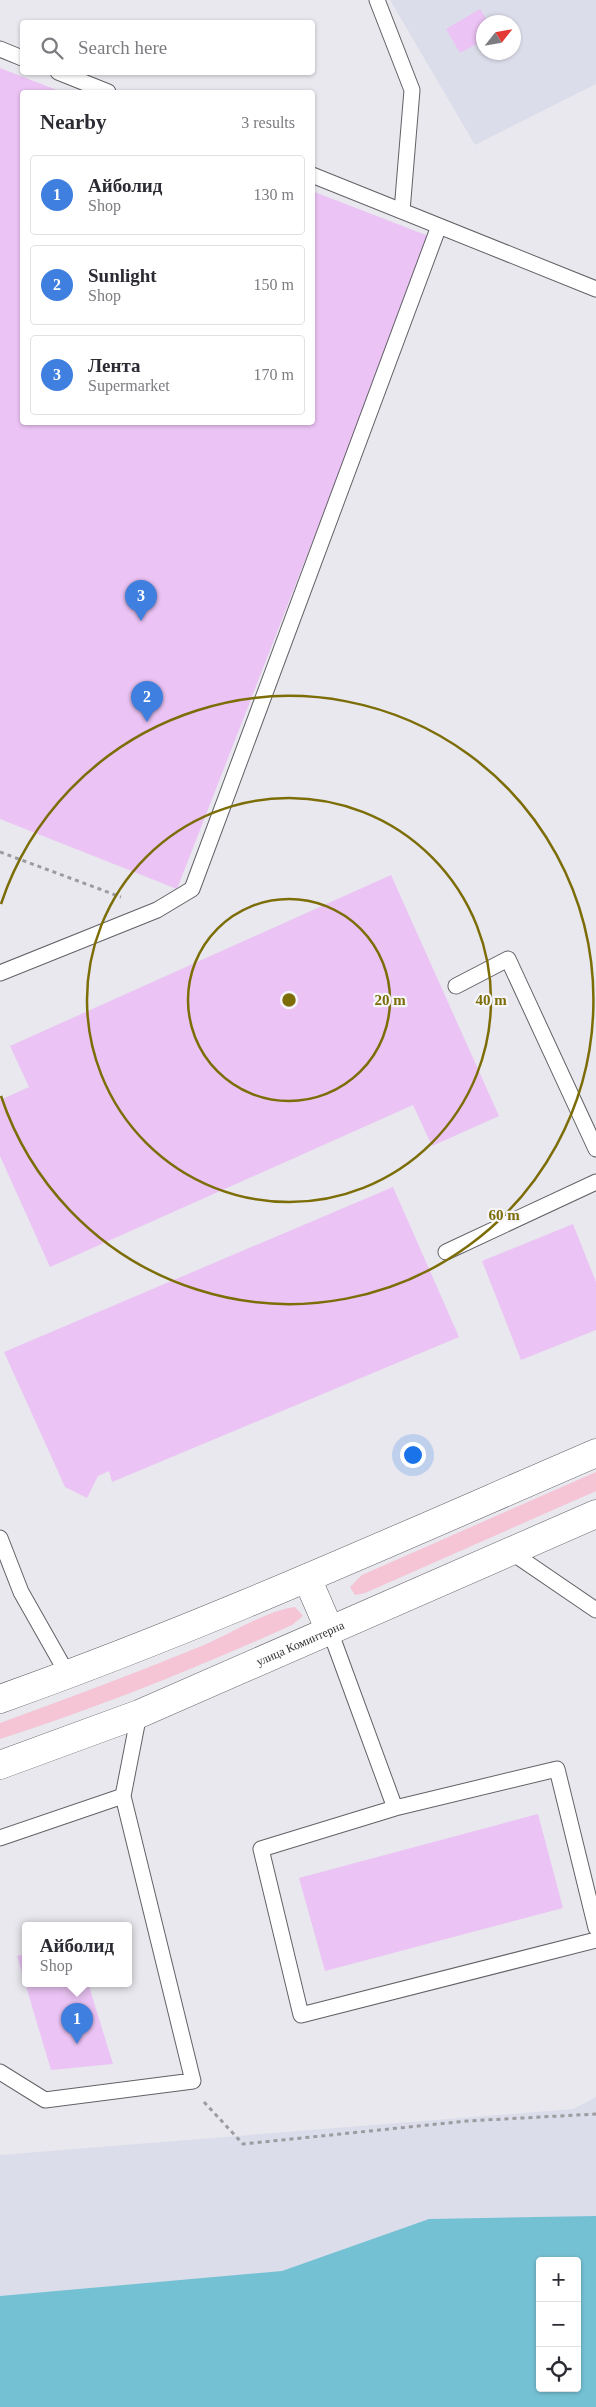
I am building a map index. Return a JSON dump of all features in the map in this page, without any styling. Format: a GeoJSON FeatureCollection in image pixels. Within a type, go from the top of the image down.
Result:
{"type":"FeatureCollection","features":[{"type":"Feature","properties":{"kind":"main road"},"geometry":{"type":"LineString","coordinates":[[0,1699],[68,1675],[307,1578],[596,1453]]}},
{"type":"Feature","properties":{"kind":"main road","name":"улица Коминтерна"},"geometry":{"type":"LineString","coordinates":[[0,1765],[139,1714],[596,1514]]}},
{"type":"Feature","properties":{"kind":"main road"},"geometry":{"type":"LineString","coordinates":[[307,1578],[330,1631]]}},
{"type":"Feature","properties":{"kind":"lane"},"geometry":{"type":"LineString","coordinates":[[377,0],[412,90],[402,211]]}},
{"type":"Feature","properties":{"kind":"lane"},"geometry":{"type":"LineString","coordinates":[[0,49],[20,57]]}},
{"type":"Feature","properties":{"kind":"lane"},"geometry":{"type":"LineString","coordinates":[[66,75],[103,90]]}},
{"type":"Feature","properties":{"kind":"lane"},"geometry":{"type":"LineString","coordinates":[[315,176],[596,289]]}},
{"type":"Feature","properties":{"kind":"lane"},"geometry":{"type":"LineString","coordinates":[[0,974],[157,910],[192,889],[439,226]]}},
{"type":"Feature","properties":{"kind":"lane"},"geometry":{"type":"LineString","coordinates":[[456,986],[508,959],[596,1148]]}},
{"type":"Feature","properties":{"kind":"lane"},"geometry":{"type":"LineString","coordinates":[[446,1252],[596,1182]]}},
{"type":"Feature","properties":{"kind":"lane"},"geometry":{"type":"LineString","coordinates":[[0,1538],[21,1592],[68,1675]]}},
{"type":"Feature","properties":{"kind":"lane"},"geometry":{"type":"LineString","coordinates":[[511,1552],[596,1610]]}},
{"type":"Feature","properties":{"kind":"lane"},"geometry":{"type":"LineString","coordinates":[[330,1631],[395,1808]]}},
{"type":"Feature","properties":{"kind":"lane"},"geometry":{"type":"LineString","coordinates":[[0,2072],[45,2100],[193,2081],[124,1796],[139,1714]]}},
{"type":"Feature","properties":{"kind":"lane"},"geometry":{"type":"LineString","coordinates":[[596,1928],[558,1769],[395,1808],[260,1849],[301,2015],[596,1940]]}},
{"type":"Feature","properties":{"kind":"lane"},"geometry":{"type":"LineString","coordinates":[[0,1838],[124,1796]]}},
{"type":"Feature","properties":{"kind":"path"},"geometry":{"type":"LineString","coordinates":[[0,852],[157,910]]}},
{"type":"Feature","properties":{"kind":"path"},"geometry":{"type":"LineString","coordinates":[[193,2081],[206,2106],[243,2144],[467,2121],[596,2114]]}},
{"type":"Feature","properties":{"kind":"shaded area"},"geometry":{"type":"Polygon","coordinates":[[[390,0],[596,0],[596,84],[475,145],[390,0]]]}},
{"type":"Feature","properties":{"kind":"shaded area"},"geometry":{"type":"Polygon","coordinates":[[[596,1472],[596,1491],[365,1593],[355,1595],[350,1587],[362,1575],[596,1472]]]}},
{"type":"Feature","properties":{"kind":"shaded area"},"geometry":{"type":"Polygon","coordinates":[[[295,1607],[303,1616],[292,1625],[148,1686],[0,1739],[0,1723],[204,1645],[273,1613],[295,1607]]]}},
{"type":"Feature","properties":{"kind":"shaded area"},"geometry":{"type":"Polygon","coordinates":[[[596,2097],[596,2407],[0,2407],[0,2155],[573,2109],[596,2097]]]}},
{"type":"Feature","properties":{"kind":"water"},"geometry":{"type":"Polygon","coordinates":[[[596,2216],[596,2407],[0,2407],[0,2296],[282,2271],[429,2219],[596,2216]]]}},
{"type":"Feature","properties":{"kind":"building"},"geometry":{"type":"Polygon","coordinates":[[[480,9],[484,15],[476,15],[476,44],[460,53],[446,29],[480,9]]]}},
{"type":"Feature","properties":{"kind":"building"},"geometry":{"type":"Polygon","coordinates":[[[0,68],[57,90],[20,90],[20,425],[315,425],[315,192],[431,237],[177,889],[0,819],[0,68]]]}},
{"type":"Feature","properties":{"kind":"building"},"geometry":{"type":"Polygon","coordinates":[[[391,875],[499,1116],[432,1146],[413,1105],[50,1267],[0,1156],[0,1100],[29,1087],[10,1046],[391,875]]]}},
{"type":"Feature","properties":{"kind":"building"},"geometry":{"type":"Polygon","coordinates":[[[393,1187],[459,1337],[112,1482],[109,1471],[98,1476],[87,1498],[65,1487],[4,1352],[393,1187]]]}},
{"type":"Feature","properties":{"kind":"building"},"geometry":{"type":"Polygon","coordinates":[[[573,1224],[596,1282],[596,1330],[521,1360],[482,1261],[573,1224]]]}},
{"type":"Feature","properties":{"kind":"building"},"geometry":{"type":"Polygon","coordinates":[[[538,1814],[563,1908],[325,1971],[299,1878],[538,1814]]]}},
{"type":"Feature","properties":{"kind":"building"},"geometry":{"type":"Polygon","coordinates":[[[22,1955],[22,1973],[17,1956],[22,1955]]]}},
{"type":"Feature","properties":{"kind":"building"},"geometry":{"type":"Polygon","coordinates":[[[26,1987],[89,1987],[113,2064],[51,2070],[26,1987]]]}},
{"type":"Feature","properties":{"kind":"place","name":"Лента"},"geometry":{"type":"Point","coordinates":[141,621]}},
{"type":"Feature","properties":{"kind":"place","name":"Sunlight"},"geometry":{"type":"Point","coordinates":[147,722]}},
{"type":"Feature","properties":{"kind":"place","name":"Айболид"},"geometry":{"type":"Point","coordinates":[77,2044]}}]}
